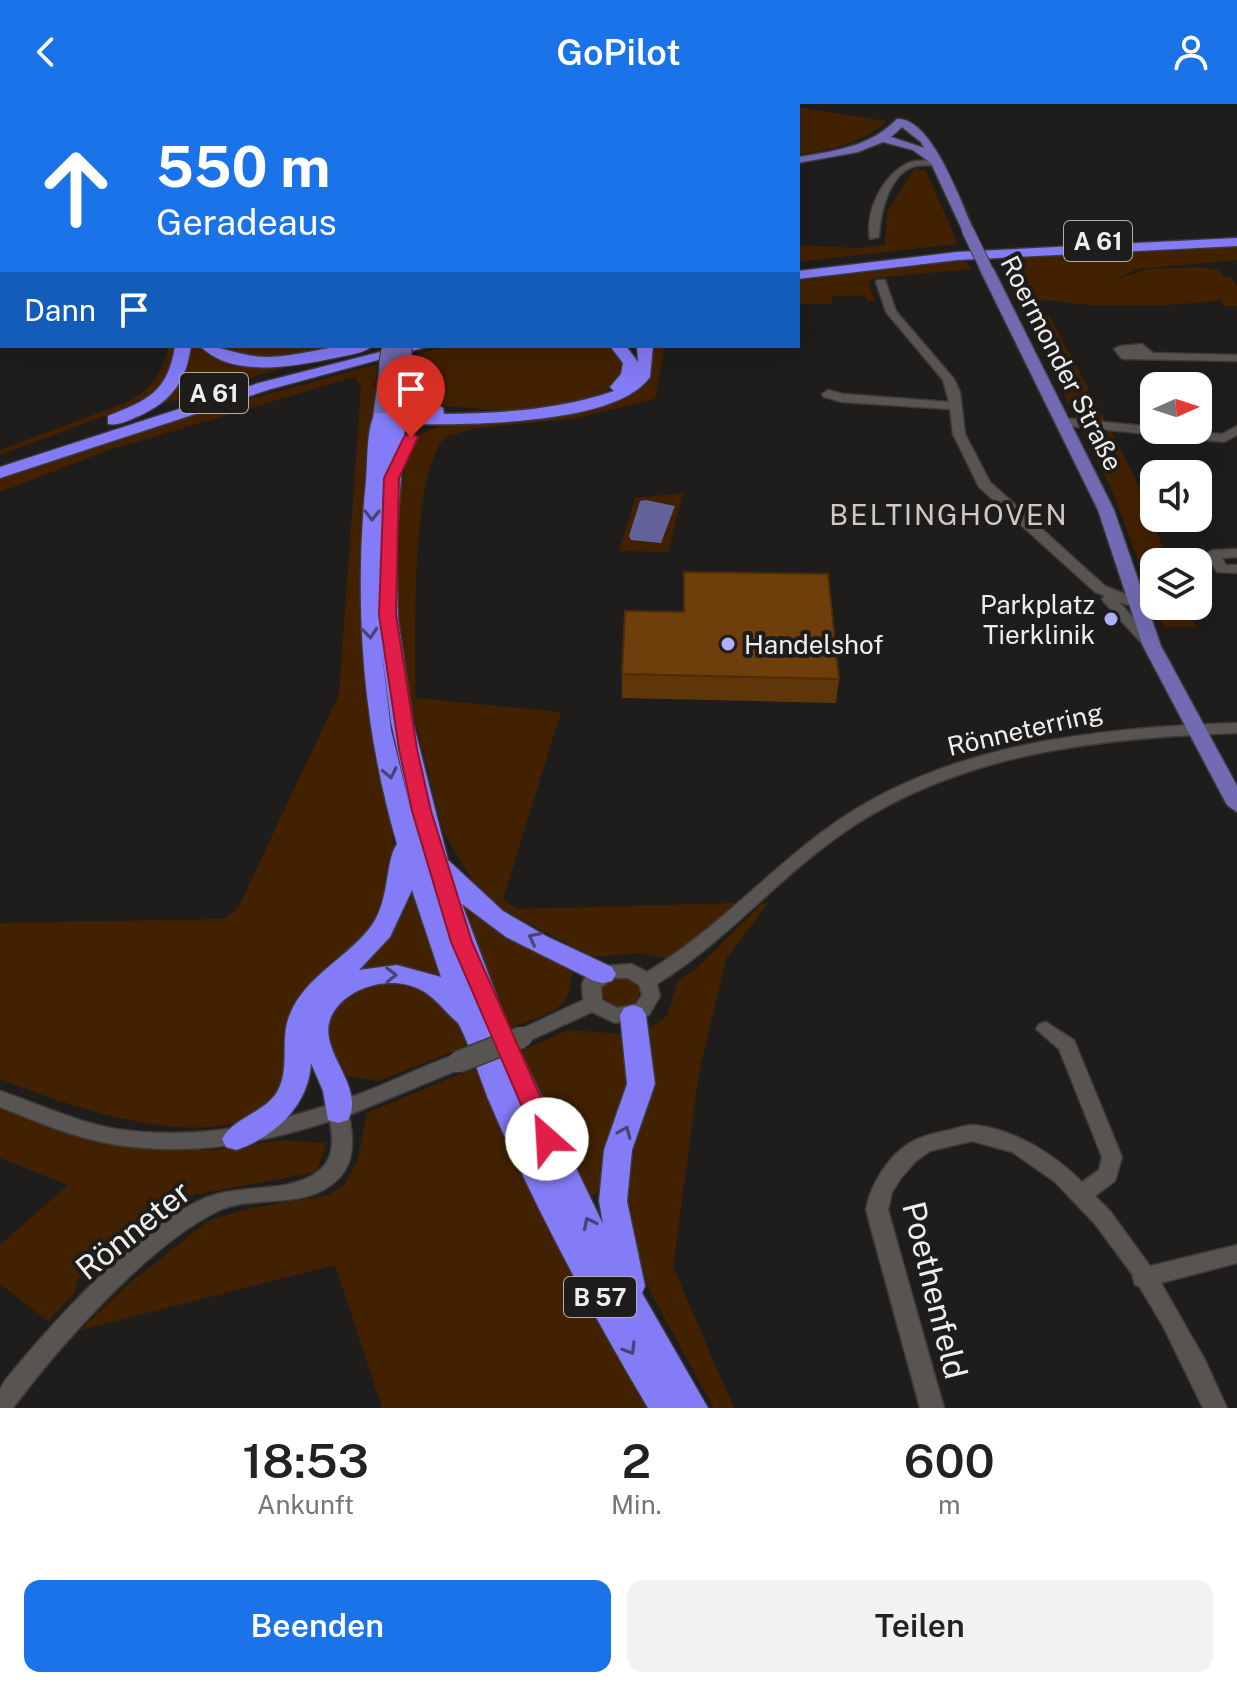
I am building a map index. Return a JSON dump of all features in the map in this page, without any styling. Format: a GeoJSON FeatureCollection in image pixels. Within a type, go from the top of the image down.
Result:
{"type":"FeatureCollection","features":[{"type":"Feature","properties":{"kind":"highway","name":"A 61"},"geometry":{"type":"LineString","coordinates":[[800,268],[958,249],[1237,239]]}},
{"type":"Feature","properties":{"kind":"highway","name":"A 61"},"geometry":{"type":"LineString","coordinates":[[800,275],[957,256],[1237,239]]}},
{"type":"Feature","properties":{"kind":"highway"},"geometry":{"type":"LineString","coordinates":[[46,446],[139,410],[162,396],[177,380],[183,348]]}},
{"type":"Feature","properties":{"kind":"highway"},"geometry":{"type":"LineString","coordinates":[[213,348],[238,358],[266,360],[354,348]]}},
{"type":"Feature","properties":{"kind":"highway","name":"A 61"},"geometry":{"type":"LineString","coordinates":[[0,473],[265,386],[414,348]]}},
{"type":"Feature","properties":{"kind":"highway"},"geometry":{"type":"LineString","coordinates":[[392,417],[437,412],[550,408],[591,401],[612,391],[629,375],[631,363],[620,348]]}},
{"type":"Feature","properties":{"kind":"highway"},"geometry":{"type":"LineString","coordinates":[[392,417],[550,413],[611,400],[640,380],[647,363],[645,348]]}},
{"type":"Feature","properties":{"kind":"highway","name":"A 61"},"geometry":{"type":"LineString","coordinates":[[0,463],[246,383],[395,352]]}},
{"type":"Feature","properties":{"kind":"highway"},"geometry":{"type":"LineString","coordinates":[[395,352],[411,397],[437,412]]}},
{"type":"Feature","properties":{"kind":"highway","name":"B 57"},"geometry":{"type":"LineString","coordinates":[[392,417],[388,615],[416,833],[521,1084],[637,1318],[692,1408]]}},
{"type":"Feature","properties":{"kind":"highway","name":"B 57"},"geometry":{"type":"LineString","coordinates":[[392,417],[372,493],[368,614],[377,708],[473,1030],[588,1277],[666,1408]]}},
{"type":"Feature","properties":{"kind":"highway"},"geometry":{"type":"LineString","coordinates":[[392,478],[411,437],[429,424],[455,417]]}},
{"type":"Feature","properties":{"kind":"highway"},"geometry":{"type":"LineString","coordinates":[[416,833],[468,897],[496,919],[603,974]]}},
{"type":"Feature","properties":{"kind":"highway"},"geometry":{"type":"LineString","coordinates":[[236,1139],[277,1112],[292,1094],[297,1078],[297,1033],[307,1004],[387,926],[416,833]]}},
{"type":"Feature","properties":{"kind":"highway"},"geometry":{"type":"LineString","coordinates":[[338,1112],[337,1092],[315,1044],[315,1028],[320,1011],[354,982],[371,975],[395,974],[421,978],[448,998],[473,1030]]}},
{"type":"Feature","properties":{"kind":"highway"},"geometry":{"type":"LineString","coordinates":[[633,1015],[641,1084],[618,1150],[613,1201],[637,1318]]}},
{"type":"Feature","properties":{"kind":"highway"},"geometry":{"type":"LineString","coordinates":[[297,1046],[338,1112]]}},
{"type":"Feature","properties":{"kind":"main road"},"geometry":{"type":"LineString","coordinates":[[855,149],[884,137],[902,115],[924,137],[932,157]]}},
{"type":"Feature","properties":{"kind":"main road"},"geometry":{"type":"LineString","coordinates":[[884,137],[932,157]]}},
{"type":"Feature","properties":{"kind":"main road"},"geometry":{"type":"LineString","coordinates":[[884,137],[916,143],[932,157]]}},
{"type":"Feature","properties":{"kind":"main road"},"geometry":{"type":"LineString","coordinates":[[800,160],[855,149],[906,144]]}},
{"type":"Feature","properties":{"kind":"main road","name":"Roermonder Straße"},"geometry":{"type":"LineString","coordinates":[[932,157],[1106,510],[1152,646],[1237,805]]}},
{"type":"Feature","properties":{"kind":"main road"},"geometry":{"type":"LineString","coordinates":[[392,417],[395,352]]}},
{"type":"Feature","properties":{"kind":"street"},"geometry":{"type":"LineString","coordinates":[[874,237],[879,204],[901,171],[932,157]]}},
{"type":"Feature","properties":{"kind":"street"},"geometry":{"type":"LineString","coordinates":[[881,282],[891,312],[948,379],[956,406],[959,434],[984,484],[1096,586],[1152,646]]}},
{"type":"Feature","properties":{"kind":"street"},"geometry":{"type":"LineString","coordinates":[[1149,356],[1237,358]]}},
{"type":"Feature","properties":{"kind":"street"},"geometry":{"type":"LineString","coordinates":[[828,394],[956,406]]}},
{"type":"Feature","properties":{"kind":"street"},"geometry":{"type":"LineString","coordinates":[[1064,422],[1224,438],[1237,445]]}},
{"type":"Feature","properties":{"kind":"street"},"geometry":{"type":"LineString","coordinates":[[1224,438],[1237,430]]}},
{"type":"Feature","properties":{"kind":"street"},"geometry":{"type":"LineString","coordinates":[[1237,553],[1213,554],[1222,569],[1237,569]]}},
{"type":"Feature","properties":{"kind":"street"},"geometry":{"type":"LineString","coordinates":[[1096,586],[1120,582],[1125,572]]}},
{"type":"Feature","properties":{"kind":"street"},"geometry":{"type":"LineString","coordinates":[[1096,586],[1135,603]]}},
{"type":"Feature","properties":{"kind":"street","name":"Rönneterring"},"geometry":{"type":"LineString","coordinates":[[647,981],[672,968],[704,943],[756,894],[834,831],[890,799],[947,773],[1002,756],[1080,739],[1237,728]]}},
{"type":"Feature","properties":{"kind":"street"},"geometry":{"type":"LineString","coordinates":[[622,970],[647,981],[651,996],[648,1004],[633,1015],[606,1014],[593,1004],[591,984],[603,974],[622,970]]}},
{"type":"Feature","properties":{"kind":"street"},"geometry":{"type":"LineString","coordinates":[[0,1099],[113,1137],[191,1143],[236,1139],[302,1125],[338,1112],[522,1037],[593,1004]]}},
{"type":"Feature","properties":{"kind":"street"},"geometry":{"type":"LineString","coordinates":[[1046,1029],[1067,1045],[1112,1157],[1108,1175],[1082,1193]]}},
{"type":"Feature","properties":{"kind":"street","name":"Rönneter"},"geometry":{"type":"LineString","coordinates":[[0,1407],[81,1314],[126,1270],[193,1215],[214,1203],[276,1193],[324,1179],[335,1169],[342,1151],[338,1112]]}},
{"type":"Feature","properties":{"kind":"street","name":"Poethenfeld"},"geometry":{"type":"LineString","coordinates":[[932,1408],[916,1338],[877,1210],[877,1197],[906,1158],[921,1146],[947,1134],[976,1132],[1008,1140],[1034,1153],[1082,1193],[1173,1326],[1215,1408]]}},
{"type":"Feature","properties":{"kind":"street"},"geometry":{"type":"LineString","coordinates":[[1143,1278],[1237,1254]]}},
{"type":"Feature","properties":{"kind":"shaded area"},"geometry":{"type":"Polygon","coordinates":[[[800,107],[886,121],[867,135],[834,148],[800,154],[800,107]]]}},
{"type":"Feature","properties":{"kind":"shaded area"},"geometry":{"type":"Polygon","coordinates":[[[915,168],[926,171],[958,244],[800,262],[800,245],[857,248],[885,245],[887,212],[915,168]]]}},
{"type":"Feature","properties":{"kind":"shaded area"},"geometry":{"type":"Polygon","coordinates":[[[1237,246],[1237,260],[1137,269],[1115,280],[1148,269],[1199,267],[1218,270],[1224,277],[1231,277],[1237,286],[1237,306],[1223,306],[1220,300],[1142,305],[1035,300],[1016,302],[997,258],[1237,246]]]}},
{"type":"Feature","properties":{"kind":"shaded area"},"geometry":{"type":"Polygon","coordinates":[[[963,258],[972,269],[874,278],[868,283],[875,301],[867,301],[865,296],[832,296],[833,304],[800,304],[800,280],[963,258]]]}},
{"type":"Feature","properties":{"kind":"shaded area"},"geometry":{"type":"Polygon","coordinates":[[[1049,315],[1133,473],[1140,490],[1140,532],[1157,532],[1163,548],[1140,548],[1140,565],[1111,488],[1025,317],[1049,315]]]}},
{"type":"Feature","properties":{"kind":"shaded area"},"geometry":{"type":"Polygon","coordinates":[[[168,348],[177,348],[172,375],[148,400],[0,455],[0,450],[132,400],[157,377],[168,348]]]}},
{"type":"Feature","properties":{"kind":"shaded area"},"geometry":{"type":"Polygon","coordinates":[[[186,348],[206,348],[228,359],[322,357],[150,407],[186,348]]]}},
{"type":"Feature","properties":{"kind":"shaded area"},"geometry":{"type":"Polygon","coordinates":[[[223,348],[336,348],[282,356],[234,352],[223,348]]]}},
{"type":"Feature","properties":{"kind":"shaded area"},"geometry":{"type":"Polygon","coordinates":[[[442,348],[612,348],[622,357],[625,368],[612,386],[593,397],[544,407],[488,409],[419,399],[412,369],[418,354],[442,348]]]}},
{"type":"Feature","properties":{"kind":"shaded area"},"geometry":{"type":"Polygon","coordinates":[[[652,348],[664,348],[655,399],[574,419],[476,428],[445,437],[433,457],[420,522],[415,601],[415,698],[561,712],[503,899],[517,909],[738,903],[670,959],[640,953],[592,957],[509,913],[477,888],[443,831],[401,664],[397,610],[400,490],[411,446],[422,433],[447,423],[593,409],[616,402],[649,379],[652,348]]]}},
{"type":"Feature","properties":{"kind":"shaded area"},"geometry":{"type":"Polygon","coordinates":[[[378,364],[366,470],[361,570],[365,671],[371,723],[394,849],[394,886],[383,920],[315,980],[292,1007],[286,1028],[287,1073],[284,1084],[279,1094],[255,1115],[223,1126],[186,1127],[144,1123],[63,1102],[0,1079],[0,923],[224,919],[238,908],[339,694],[361,388],[355,377],[109,450],[0,492],[0,480],[196,414],[378,364]]]}},
{"type":"Feature","properties":{"kind":"shaded area"},"geometry":{"type":"Polygon","coordinates":[[[683,493],[668,552],[619,551],[635,498],[683,493]]]}},
{"type":"Feature","properties":{"kind":"shaded area"},"geometry":{"type":"Polygon","coordinates":[[[640,501],[675,506],[661,543],[631,540],[629,536],[640,501]]]}},
{"type":"Feature","properties":{"kind":"shaded area"},"geometry":{"type":"Polygon","coordinates":[[[1160,620],[1193,620],[1196,627],[1163,627],[1160,620]]]}},
{"type":"Feature","properties":{"kind":"shaded area"},"geometry":{"type":"Polygon","coordinates":[[[413,879],[447,987],[425,976],[338,987],[376,952],[395,928],[409,898],[413,879]]]}},
{"type":"Feature","properties":{"kind":"shaded area"},"geometry":{"type":"Polygon","coordinates":[[[452,886],[508,936],[540,954],[577,968],[572,975],[568,995],[561,1005],[547,1014],[505,1029],[452,886]]]}},
{"type":"Feature","properties":{"kind":"shaded area"},"geometry":{"type":"Polygon","coordinates":[[[769,902],[726,959],[699,1073],[673,1267],[734,1408],[714,1408],[652,1295],[629,1238],[618,1183],[586,1199],[515,1054],[568,1030],[624,1034],[642,1032],[655,1025],[667,1016],[678,981],[699,966],[760,905],[769,902]]]}},
{"type":"Feature","properties":{"kind":"shaded area"},"geometry":{"type":"Polygon","coordinates":[[[620,977],[633,980],[640,988],[638,1001],[628,1007],[614,1007],[601,995],[603,985],[620,977]]]}},
{"type":"Feature","properties":{"kind":"shaded area"},"geometry":{"type":"Polygon","coordinates":[[[407,979],[448,1006],[466,1043],[460,1049],[378,1081],[339,1075],[320,1038],[328,1010],[370,982],[407,979]]]}},
{"type":"Feature","properties":{"kind":"shaded area"},"geometry":{"type":"Polygon","coordinates":[[[479,1066],[652,1408],[382,1408],[335,1265],[80,1330],[128,1284],[210,1220],[251,1208],[329,1195],[345,1184],[358,1159],[367,1113],[479,1066]]]}},
{"type":"Feature","properties":{"kind":"shaded area"},"geometry":{"type":"Polygon","coordinates":[[[0,1109],[130,1147],[215,1150],[282,1140],[326,1143],[317,1172],[170,1199],[77,1280],[75,1292],[48,1321],[0,1284],[0,1245],[68,1185],[0,1158],[0,1109]]]}},
{"type":"Feature","properties":{"kind":"building","name":"Handelshof"},"geometry":{"type":"Polygon","coordinates":[[[684,572],[828,574],[839,679],[622,674],[625,611],[684,612],[684,572]]]}},
{"type":"Feature","properties":{"kind":"place","name":"Parkplatz Tierklinik"},"geometry":{"type":"Point","coordinates":[1111,619]}},
{"type":"Feature","properties":{"kind":"place","name":"Handelshof"},"geometry":{"type":"Point","coordinates":[728,644]}},
{"type":"Feature","properties":{"kind":"district","name":"BELTINGHOVEN"},"geometry":{"type":"Point","coordinates":[949,514]}},
{"type":"Feature","properties":{"kind":"route"},"geometry":{"type":"LineString","coordinates":[[411,437],[392,478],[388,615],[394,673],[408,749],[421,811],[461,942],[547,1139]]}}]}
